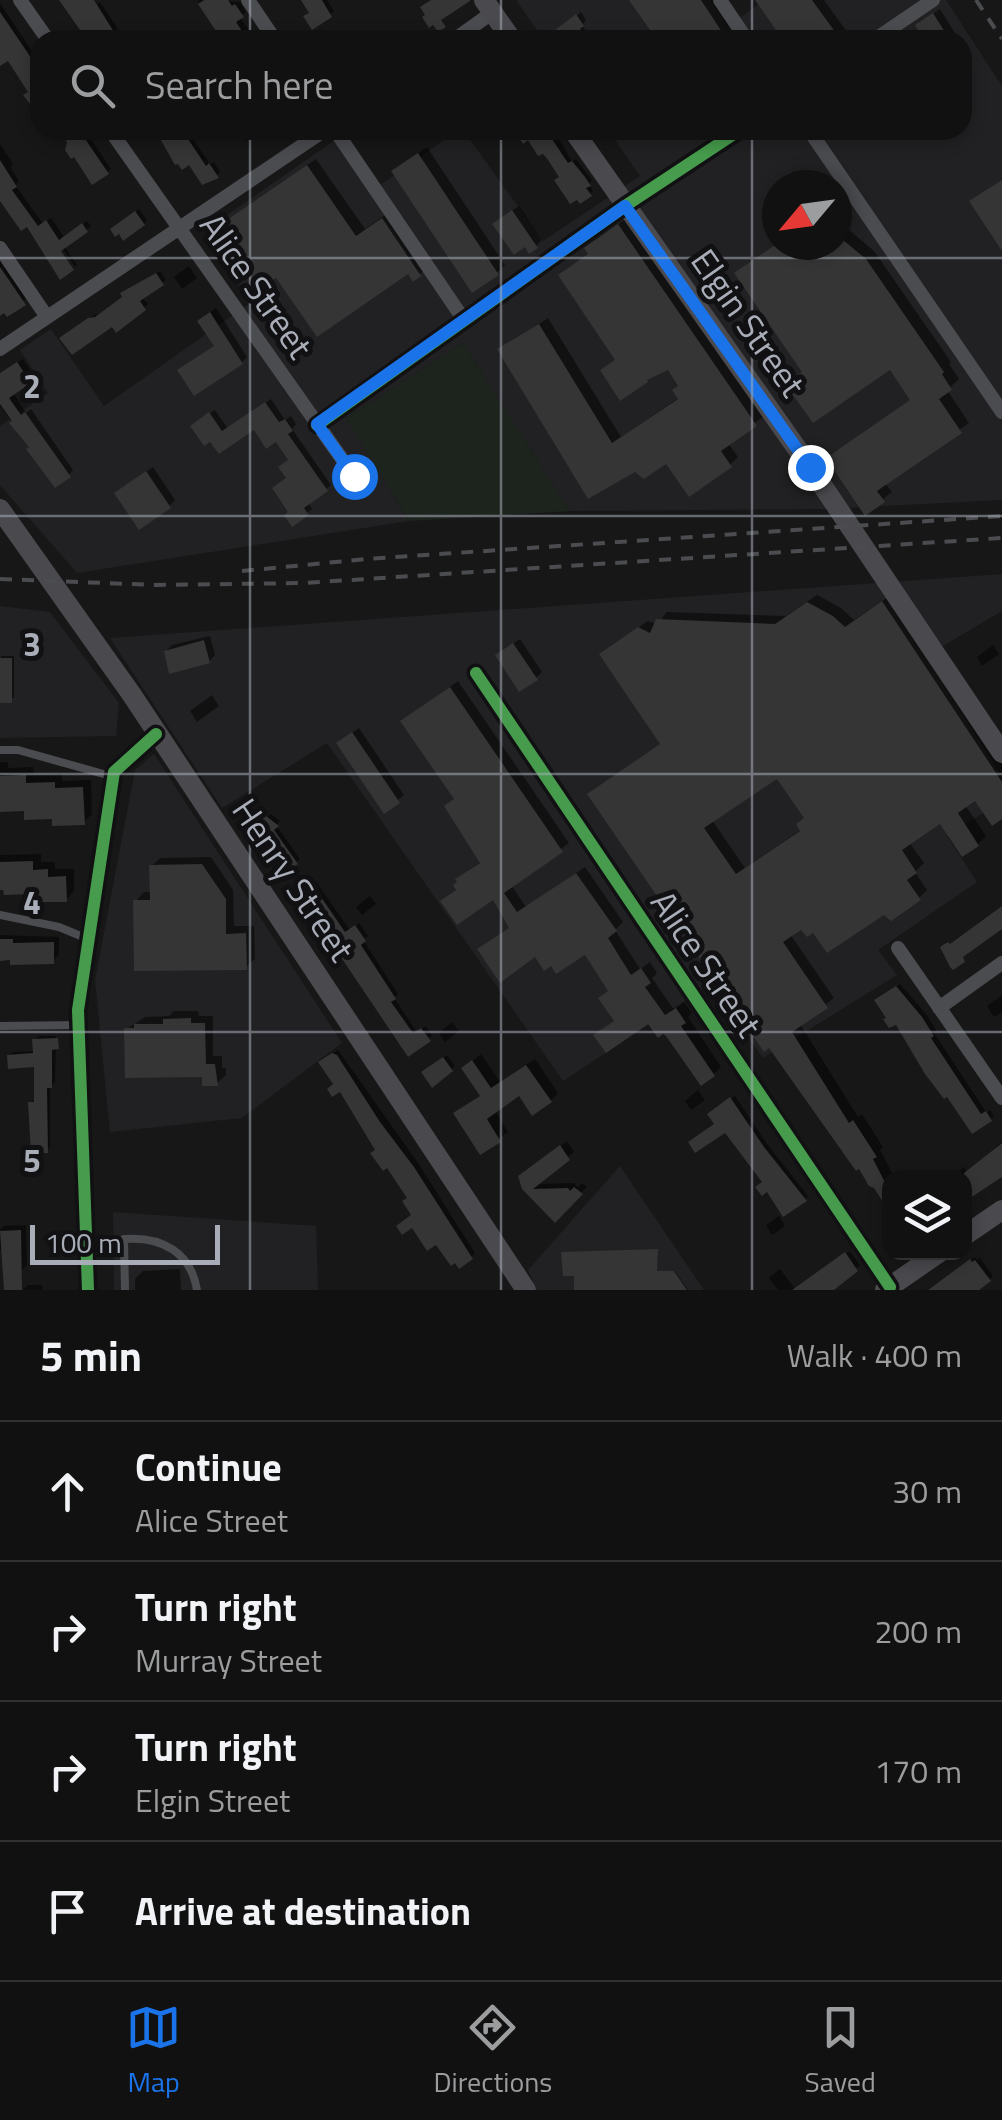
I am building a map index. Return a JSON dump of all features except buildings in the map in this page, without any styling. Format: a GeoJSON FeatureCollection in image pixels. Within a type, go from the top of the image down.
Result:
{"type":"FeatureCollection","features":[{"type":"Feature","properties":{"kind":"main road"},"geometry":{"type":"LineString","coordinates":[[489,6],[505,30]]}},
{"type":"Feature","properties":{"kind":"main road","name":"Elgin Street"},"geometry":{"type":"LineString","coordinates":[[580,140],[810,467],[1002,753]]}},
{"type":"Feature","properties":{"kind":"main road","name":"Henry Street"},"geometry":{"type":"LineString","coordinates":[[0,509],[28,544],[156,734],[526,1290]]}},
{"type":"Feature","properties":{"kind":"main road"},"geometry":{"type":"LineString","coordinates":[[972,1231],[1002,1210]]}},
{"type":"Feature","properties":{"kind":"main road"},"geometry":{"type":"LineString","coordinates":[[887,1288],[928,1260]]}},
{"type":"Feature","properties":{"kind":"street"},"geometry":{"type":"LineString","coordinates":[[20,0],[41,30]]}},
{"type":"Feature","properties":{"kind":"street"},"geometry":{"type":"LineString","coordinates":[[248,0],[268,30]]}},
{"type":"Feature","properties":{"kind":"street"},"geometry":{"type":"LineString","coordinates":[[720,0],[741,30]]}},
{"type":"Feature","properties":{"kind":"street"},"geometry":{"type":"LineString","coordinates":[[889,30],[933,0]]}},
{"type":"Feature","properties":{"kind":"street"},"geometry":{"type":"LineString","coordinates":[[464,30],[489,6]]}},
{"type":"Feature","properties":{"kind":"street","name":"Alice Street"},"geometry":{"type":"LineString","coordinates":[[117,140],[354,476]]}},
{"type":"Feature","properties":{"kind":"street"},"geometry":{"type":"LineString","coordinates":[[0,348],[310,140]]}},
{"type":"Feature","properties":{"kind":"street"},"geometry":{"type":"LineString","coordinates":[[343,140],[464,320]]}},
{"type":"Feature","properties":{"kind":"street"},"geometry":{"type":"LineString","coordinates":[[317,424],[725,140]]}},
{"type":"Feature","properties":{"kind":"street"},"geometry":{"type":"LineString","coordinates":[[816,140],[1002,412]]}},
{"type":"Feature","properties":{"kind":"street"},"geometry":{"type":"LineString","coordinates":[[0,248],[46,317]]}},
{"type":"Feature","properties":{"kind":"street","name":"Alice Street"},"geometry":{"type":"LineString","coordinates":[[476,673],[887,1288]]}},
{"type":"Feature","properties":{"kind":"street"},"geometry":{"type":"LineString","coordinates":[[88,1290],[79,1025],[88,940],[114,772],[156,734]]}},
{"type":"Feature","properties":{"kind":"street"},"geometry":{"type":"LineString","coordinates":[[898,948],[1002,1098]]}},
{"type":"Feature","properties":{"kind":"street"},"geometry":{"type":"LineString","coordinates":[[939,1008],[1002,962]]}},
{"type":"Feature","properties":{"kind":"lane"},"geometry":{"type":"LineString","coordinates":[[0,750],[18,750],[107,775],[114,772]]}},
{"type":"Feature","properties":{"kind":"lane"},"geometry":{"type":"LineString","coordinates":[[0,914],[60,927],[88,940]]}},
{"type":"Feature","properties":{"kind":"lane"},"geometry":{"type":"LineString","coordinates":[[0,1026],[79,1025]]}},
{"type":"Feature","properties":{"kind":"lane"},"geometry":{"type":"LineString","coordinates":[[125,1290],[124,1239],[144,1238],[171,1247],[189,1261],[198,1290]]}},
{"type":"Feature","properties":{"kind":"shaded area"},"geometry":{"type":"Polygon","coordinates":[[[516,0],[710,0],[728,26],[765,0],[946,0],[966,30],[537,30],[516,0]]]}},
{"type":"Feature","properties":{"kind":"shaded area"},"geometry":{"type":"Polygon","coordinates":[[[972,40],[1002,86],[1002,500],[825,509],[570,511],[463,343],[346,418],[409,521],[77,573],[0,485],[0,426],[48,393],[20,350],[51,329],[104,406],[250,303],[204,231],[335,140],[339,140],[373,190],[444,140],[470,140],[543,241],[640,176],[615,140],[972,140],[972,40]]]}},
{"type":"Feature","properties":{"kind":"shaded area"},"geometry":{"type":"Polygon","coordinates":[[[463,343],[570,511],[409,521],[346,418],[463,343]]]}},
{"type":"Feature","properties":{"kind":"shaded area"},"geometry":{"type":"Polygon","coordinates":[[[1002,574],[1002,611],[926,656],[1002,776],[1002,801],[947,836],[977,882],[878,950],[897,975],[763,1058],[709,985],[563,1081],[327,743],[222,808],[110,638],[1002,574]]]}},
{"type":"Feature","properties":{"kind":"shaded area"},"geometry":{"type":"Polygon","coordinates":[[[0,606],[50,612],[119,703],[116,736],[0,738],[0,606]]]}},
{"type":"Feature","properties":{"kind":"shaded area"},"geometry":{"type":"Polygon","coordinates":[[[154,754],[342,1043],[242,1118],[110,1132],[95,980],[135,770],[154,754]]]}},
{"type":"Feature","properties":{"kind":"shaded area"},"geometry":{"type":"Polygon","coordinates":[[[620,1166],[704,1290],[537,1290],[528,1270],[620,1166]]]}},
{"type":"Feature","properties":{"kind":"shaded area"},"geometry":{"type":"Polygon","coordinates":[[[113,1212],[316,1226],[318,1290],[114,1290],[113,1212]]]}},
{"type":"Feature","properties":{"kind":"railway"},"geometry":{"type":"LineString","coordinates":[[976,0],[1002,39]]}},
{"type":"Feature","properties":{"kind":"railway"},"geometry":{"type":"LineString","coordinates":[[242,571],[1002,516]]}},
{"type":"Feature","properties":{"kind":"railway"},"geometry":{"type":"LineString","coordinates":[[0,579],[155,585],[304,583],[1002,538]]}},
{"type":"Feature","properties":{"kind":"cycle path"},"geometry":{"type":"LineString","coordinates":[[317,425],[625,206],[725,140]]}},
{"type":"Feature","properties":{"kind":"cycle path"},"geometry":{"type":"LineString","coordinates":[[476,673],[890,1287]]}},
{"type":"Feature","properties":{"kind":"cycle path"},"geometry":{"type":"LineString","coordinates":[[88,1290],[78,1010],[114,772],[156,734]]}},
{"type":"Feature","properties":{"kind":"route"},"geometry":{"type":"LineString","coordinates":[[354,476],[317,424],[625,206],[810,467]]}}]}
